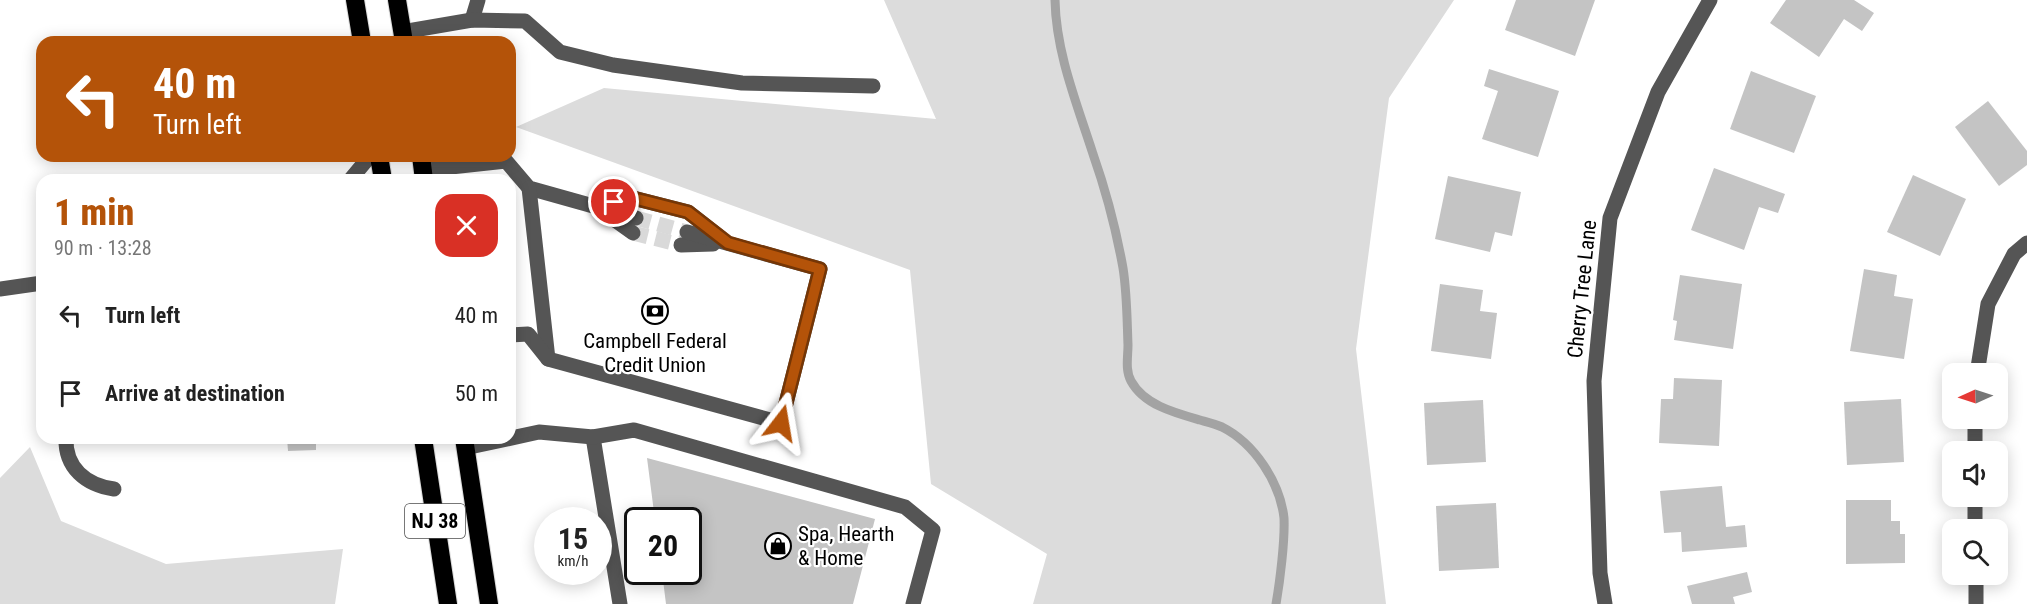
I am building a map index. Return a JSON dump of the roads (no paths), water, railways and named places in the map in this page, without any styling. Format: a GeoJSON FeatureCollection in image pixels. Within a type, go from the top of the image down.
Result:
{"type":"FeatureCollection","features":[{"type":"Feature","properties":{"kind":"highway"},"geometry":{"type":"LineString","coordinates":[[355,0],[361,36]]}},
{"type":"Feature","properties":{"kind":"highway"},"geometry":{"type":"LineString","coordinates":[[397,0],[403,36]]}},
{"type":"Feature","properties":{"kind":"highway","name":"NJ 38"},"geometry":{"type":"LineString","coordinates":[[424,444],[448,604]]}},
{"type":"Feature","properties":{"kind":"highway","name":"NJ 38"},"geometry":{"type":"LineString","coordinates":[[464,444],[489,604]]}},
{"type":"Feature","properties":{"kind":"street"},"geometry":{"type":"LineString","coordinates":[[472,20],[478,0]]}},
{"type":"Feature","properties":{"kind":"street","name":"Cherry Tree Lane"},"geometry":{"type":"LineString","coordinates":[[1605,604],[1600,573],[1594,381],[1610,218],[1658,92],[1710,0]]}},
{"type":"Feature","properties":{"kind":"street"},"geometry":{"type":"LineString","coordinates":[[407,36],[472,20],[525,21],[560,52],[613,65],[742,83],[873,86]]}},
{"type":"Feature","properties":{"kind":"street"},"geometry":{"type":"LineString","coordinates":[[355,174],[365,162]]}},
{"type":"Feature","properties":{"kind":"street"},"geometry":{"type":"LineString","coordinates":[[423,169],[496,162]]}},
{"type":"Feature","properties":{"kind":"street"},"geometry":{"type":"LineString","coordinates":[[507,162],[529,188],[548,359]]}},
{"type":"Feature","properties":{"kind":"street"},"geometry":{"type":"LineString","coordinates":[[529,188],[595,206],[635,225]]}},
{"type":"Feature","properties":{"kind":"street"},"geometry":{"type":"LineString","coordinates":[[595,206],[633,198],[688,212],[728,243]]}},
{"type":"Feature","properties":{"kind":"street"},"geometry":{"type":"LineString","coordinates":[[516,335],[528,334],[548,359],[781,423],[820,269],[728,243],[684,238]]}},
{"type":"Feature","properties":{"kind":"street"},"geometry":{"type":"LineString","coordinates":[[1979,363],[1988,304],[2014,254],[2027,243]]}},
{"type":"Feature","properties":{"kind":"street"},"geometry":{"type":"LineString","coordinates":[[0,289],[36,284]]}},
{"type":"Feature","properties":{"kind":"street"},"geometry":{"type":"LineString","coordinates":[[516,435],[540,432],[593,437],[634,430],[905,507],[933,530],[913,604]]}},
{"type":"Feature","properties":{"kind":"street"},"geometry":{"type":"LineString","coordinates":[[593,437],[620,604]]}},
{"type":"Feature","properties":{"kind":"street"},"geometry":{"type":"LineString","coordinates":[[66,444],[69,461],[78,473],[88,482],[114,489]]}},
{"type":"Feature","properties":{"kind":"street"},"geometry":{"type":"LineString","coordinates":[[1976,585],[1976,604]]}},
{"type":"Feature","properties":{"kind":"waterway"},"geometry":{"type":"LineString","coordinates":[[1055,0],[1063,59],[1098,168],[1120,253],[1126,297],[1129,377],[1144,396],[1161,407],[1219,426],[1234,434],[1255,453],[1264,465],[1282,504],[1284,518],[1282,561],[1276,604]]}},
{"type":"Feature","properties":{"kind":"tunnel"},"geometry":{"type":"LineString","coordinates":[[636,218],[687,232]]}},
{"type":"Feature","properties":{"kind":"tunnel"},"geometry":{"type":"LineString","coordinates":[[633,233],[681,245]]}},
{"type":"Feature","properties":{"kind":"place","name":"Campbell Federal Credit Union"},"geometry":{"type":"Point","coordinates":[655,311]}},
{"type":"Feature","properties":{"kind":"place","name":"Spa, Hearth & Home"},"geometry":{"type":"Point","coordinates":[778,546]}}]}
